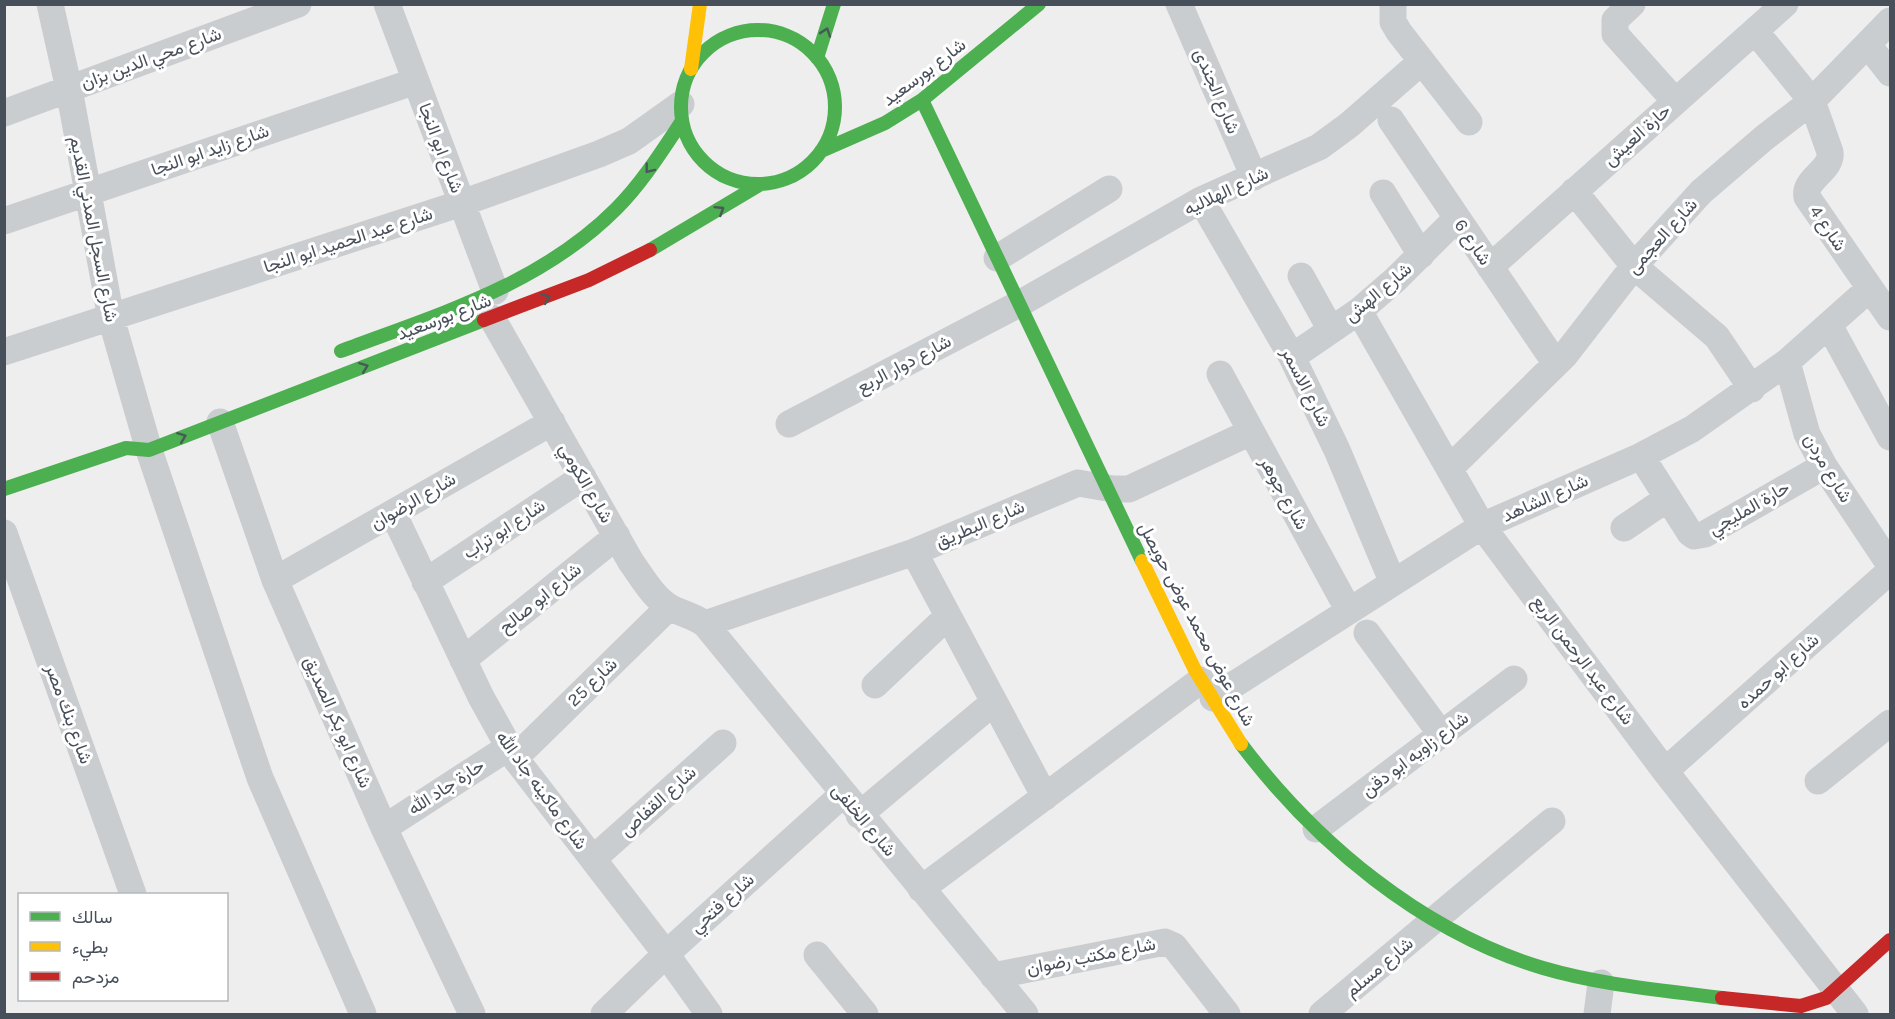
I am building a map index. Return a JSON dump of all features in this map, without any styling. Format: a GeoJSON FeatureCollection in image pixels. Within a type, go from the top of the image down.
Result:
{"type":"FeatureCollection","features":[{"type":"Feature","properties":{"kind":"street","name":"شارع السجل المدني القديم"},"geometry":{"type":"LineString","coordinates":[[50,4],[69,88],[86,192],[111,318],[143,438]]}},
{"type":"Feature","properties":{"kind":"street","name":"شارع محي الدين بزان"},"geometry":{"type":"LineString","coordinates":[[4,113],[298,4]]}},
{"type":"Feature","properties":{"kind":"street","name":"شارع ابو النجا"},"geometry":{"type":"LineString","coordinates":[[387,4],[495,291]]}},
{"type":"Feature","properties":{"kind":"street"},"geometry":{"type":"LineString","coordinates":[[691,69],[702,54],[717,42],[733,34],[752,30],[788,36],[803,45],[817,58],[828,75],[834,104],[830,133],[821,151],[798,173],[780,181],[761,184],[743,183],[725,177],[710,168],[687,139],[682,112],[691,69],[700,4]]}},
{"type":"Feature","properties":{"kind":"street"},"geometry":{"type":"LineString","coordinates":[[817,58],[834,4]]}},
{"type":"Feature","properties":{"kind":"street","name":"شارع بورسعيد"},"geometry":{"type":"LineString","coordinates":[[821,151],[885,123],[922,100],[1039,4]]}},
{"type":"Feature","properties":{"kind":"street","name":"شارع الجندى"},"geometry":{"type":"LineString","coordinates":[[1179,4],[1254,177]]}},
{"type":"Feature","properties":{"kind":"street"},"geometry":{"type":"LineString","coordinates":[[1373,4],[1384,18],[1393,13],[1421,62],[1469,122]]}},
{"type":"Feature","properties":{"kind":"street"},"geometry":{"type":"LineString","coordinates":[[1632,4],[1615,20],[1613,27],[1615,34],[1675,101]]}},
{"type":"Feature","properties":{"kind":"street","name":"حارة العيش"},"geometry":{"type":"LineString","coordinates":[[1490,267],[1785,4]]}},
{"type":"Feature","properties":{"kind":"street","name":"شارع العجمى"},"geometry":{"type":"LineString","coordinates":[[1450,468],[1556,364],[1634,266],[1701,192],[1764,138],[1812,101],[1890,21]]}},
{"type":"Feature","properties":{"kind":"street"},"geometry":{"type":"LineString","coordinates":[[1755,31],[1812,101]]}},
{"type":"Feature","properties":{"kind":"street"},"geometry":{"type":"LineString","coordinates":[[1868,45],[1890,73]]}},
{"type":"Feature","properties":{"kind":"street","name":"شارع الهلاليه"},"geometry":{"type":"LineString","coordinates":[[1019,304],[1201,200],[1319,147],[1349,125],[1421,62]]}},
{"type":"Feature","properties":{"kind":"street","name":"شارع زايد ابو النجا"},"geometry":{"type":"LineString","coordinates":[[4,221],[416,81]]}},
{"type":"Feature","properties":{"kind":"street","name":"شارع عوض محمد عوض حويصل"},"geometry":{"type":"LineString","coordinates":[[922,100],[1105,488],[1207,689],[1236,738],[1269,779],[1316,829],[1361,868],[1435,919],[1495,950],[1549,970],[1601,983],[1801,1006],[1814,1003],[1836,990],[1890,940]]}},
{"type":"Feature","properties":{"kind":"street","name":"شارع 4"},"geometry":{"type":"LineString","coordinates":[[1812,101],[1831,156],[1807,188],[1807,197],[1890,317]]}},
{"type":"Feature","properties":{"kind":"street","name":"شارع بورسعيد"},"geometry":{"type":"LineString","coordinates":[[330,356],[495,291],[532,273],[577,243],[617,207],[652,166],[682,112]]}},
{"type":"Feature","properties":{"kind":"street","name":"شارع عبد الحميد ابو النجا"},"geometry":{"type":"LineString","coordinates":[[4,352],[462,202],[599,154],[629,141],[682,112]]}},
{"type":"Feature","properties":{"kind":"street","name":"شارع 6"},"geometry":{"type":"LineString","coordinates":[[1391,120],[1556,364]]}},
{"type":"Feature","properties":{"kind":"street","name":"شارع بورسعيد"},"geometry":{"type":"LineString","coordinates":[[4,489],[143,438],[220,422],[549,297],[649,251],[761,184]]}},
{"type":"Feature","properties":{"kind":"street"},"geometry":{"type":"LineString","coordinates":[[997,258],[1109,189]]}},
{"type":"Feature","properties":{"kind":"street"},"geometry":{"type":"LineString","coordinates":[[1574,191],[1634,266],[1716,337],[1752,389]]}},
{"type":"Feature","properties":{"kind":"street"},"geometry":{"type":"LineString","coordinates":[[1383,193],[1421,255]]}},
{"type":"Feature","properties":{"kind":"street","name":"شارع الاسمر"},"geometry":{"type":"LineString","coordinates":[[1201,200],[1292,357],[1337,450],[1393,583]]}},
{"type":"Feature","properties":{"kind":"street","name":"شارع الهش"},"geometry":{"type":"LineString","coordinates":[[1292,357],[1359,311],[1421,255],[1457,218]]}},
{"type":"Feature","properties":{"kind":"street"},"geometry":{"type":"LineString","coordinates":[[1301,276],[1331,330]]}},
{"type":"Feature","properties":{"kind":"street","name":"شارع الشاهد"},"geometry":{"type":"LineString","coordinates":[[921,889],[1045,797],[1207,689],[1349,611],[1482,526],[1641,456],[1692,429],[1752,389],[1787,362],[1869,289]]}},
{"type":"Feature","properties":{"kind":"street","name":"شارع دوار الربع"},"geometry":{"type":"LineString","coordinates":[[789,424],[1019,304]]}},
{"type":"Feature","properties":{"kind":"street","name":"شارع عبد الرحمن الربع"},"geometry":{"type":"LineString","coordinates":[[1359,311],[1482,526],[1665,771],[1855,1014]]}},
{"type":"Feature","properties":{"kind":"street","name":"شارع الكومي"},"geometry":{"type":"LineString","coordinates":[[492,318],[617,537],[648,586],[669,607],[693,616],[705,624]]}},
{"type":"Feature","properties":{"kind":"street"},"geometry":{"type":"LineString","coordinates":[[1829,325],[1890,436]]}},
{"type":"Feature","properties":{"kind":"street","name":"شارع مردن"},"geometry":{"type":"LineString","coordinates":[[1787,362],[1807,434],[1824,466],[1890,565]]}},
{"type":"Feature","properties":{"kind":"street","name":"شارع جوهر"},"geometry":{"type":"LineString","coordinates":[[1220,374],[1349,611]]}},
{"type":"Feature","properties":{"kind":"street","name":"شارع ابو بكر الصديق"},"geometry":{"type":"LineString","coordinates":[[220,422],[275,580],[384,828],[472,1014]]}},
{"type":"Feature","properties":{"kind":"street","name":"شارع الرضوان"},"geometry":{"type":"LineString","coordinates":[[275,580],[552,422]]}},
{"type":"Feature","properties":{"kind":"street","name":"شارع البطريق"},"geometry":{"type":"LineString","coordinates":[[705,624],[914,552],[1078,483],[1105,488],[1129,489],[1251,432]]}},
{"type":"Feature","properties":{"kind":"street"},"geometry":{"type":"LineString","coordinates":[[143,438],[260,778],[363,1014]]}},
{"type":"Feature","properties":{"kind":"street","name":"حارة المليجي"},"geometry":{"type":"LineString","coordinates":[[1641,456],[1690,533],[1700,536],[1824,466]]}},
{"type":"Feature","properties":{"kind":"street","name":"شارع ابو تراب"},"geometry":{"type":"LineString","coordinates":[[425,582],[583,477]]}},
{"type":"Feature","properties":{"kind":"street"},"geometry":{"type":"LineString","coordinates":[[1624,528],[1668,498]]}},
{"type":"Feature","properties":{"kind":"street","name":"شارع ماكينه جاد الله"},"geometry":{"type":"LineString","coordinates":[[393,513],[463,660],[512,752],[709,1014]]}},
{"type":"Feature","properties":{"kind":"street","name":"شارع بنك مصر"},"geometry":{"type":"LineString","coordinates":[[4,533],[133,893]]}},
{"type":"Feature","properties":{"kind":"street","name":"شارع ابو صالح"},"geometry":{"type":"LineString","coordinates":[[463,660],[617,537]]}},
{"type":"Feature","properties":{"kind":"street"},"geometry":{"type":"LineString","coordinates":[[914,552],[1045,797]]}},
{"type":"Feature","properties":{"kind":"street","name":"شارع ابو حمده"},"geometry":{"type":"LineString","coordinates":[[1665,771],[1890,571]]}},
{"type":"Feature","properties":{"kind":"street","name":"شارع 25"},"geometry":{"type":"LineString","coordinates":[[512,752],[669,607]]}},
{"type":"Feature","properties":{"kind":"street"},"geometry":{"type":"LineString","coordinates":[[875,685],[948,616]]}},
{"type":"Feature","properties":{"kind":"street","name":"شارع الخلفى"},"geometry":{"type":"LineString","coordinates":[[705,624],[1024,1014]]}},
{"type":"Feature","properties":{"kind":"street"},"geometry":{"type":"LineString","coordinates":[[1367,633],[1442,734]]}},
{"type":"Feature","properties":{"kind":"street","name":"شارع زاويه ابو دقن"},"geometry":{"type":"LineString","coordinates":[[1316,829],[1514,679]]}},
{"type":"Feature","properties":{"kind":"street","name":"شارع فتحي"},"geometry":{"type":"LineString","coordinates":[[604,1014],[666,954],[851,805],[994,702]]}},
{"type":"Feature","properties":{"kind":"street"},"geometry":{"type":"LineString","coordinates":[[1818,781],[1890,723]]}},
{"type":"Feature","properties":{"kind":"street","name":"شارع القفاص"},"geometry":{"type":"LineString","coordinates":[[593,860],[723,743]]}},
{"type":"Feature","properties":{"kind":"street","name":"حارة جاد الله"},"geometry":{"type":"LineString","coordinates":[[384,828],[512,752]]}},
{"type":"Feature","properties":{"kind":"street","name":"شارع مسلم"},"geometry":{"type":"LineString","coordinates":[[1322,1014],[1552,821]]}},
{"type":"Feature","properties":{"kind":"street","name":"شارع مكتب رضوان"},"geometry":{"type":"LineString","coordinates":[[993,976],[1166,942],[1174,946],[1227,1014]]}},
{"type":"Feature","properties":{"kind":"street"},"geometry":{"type":"LineString","coordinates":[[817,955],[865,1014]]}},
{"type":"Feature","properties":{"kind":"street"},"geometry":{"type":"LineString","coordinates":[[1597,1014],[1601,983]]}},
{"type":"Feature","properties":{"kind":"traffic: fast"},"geometry":{"type":"LineString","coordinates":[[817,58],[834,4]]}},
{"type":"Feature","properties":{"kind":"traffic: fast"},"geometry":{"type":"LineString","coordinates":[[821,151],[885,123],[922,100],[1039,4]]}},
{"type":"Feature","properties":{"kind":"traffic: fast"},"geometry":{"type":"LineString","coordinates":[[758,30],[787,36],[801,43],[812,53],[822,64],[829,78],[835,107],[829,136],[822,150],[812,161],[801,171],[787,178],[758,184],[729,178],[715,171],[704,161],[694,150],[687,136],[681,107],[687,78],[694,64],[704,53],[715,43],[729,36],[758,30]]}},
{"type":"Feature","properties":{"kind":"traffic: fast"},"geometry":{"type":"LineString","coordinates":[[922,100],[1142,561]]}},
{"type":"Feature","properties":{"kind":"traffic: fast"},"geometry":{"type":"LineString","coordinates":[[341,351],[487,295],[555,258],[616,209],[651,166],[682,121]]}},
{"type":"Feature","properties":{"kind":"traffic: fast"},"geometry":{"type":"LineString","coordinates":[[650,250],[761,184]]}},
{"type":"Feature","properties":{"kind":"traffic: fast"},"geometry":{"type":"LineString","coordinates":[[4,489],[126,448],[149,450],[484,320]]}},
{"type":"Feature","properties":{"kind":"traffic: fast"},"geometry":{"type":"LineString","coordinates":[[1241,744],[1303,816],[1338,849],[1375,880],[1455,932],[1498,952],[1565,974],[1722,998]]}},
{"type":"Feature","properties":{"kind":"traffic: slow"},"geometry":{"type":"LineString","coordinates":[[691,69],[700,4]]}},
{"type":"Feature","properties":{"kind":"traffic: slow"},"geometry":{"type":"LineString","coordinates":[[1142,561],[1195,670],[1241,744]]}},
{"type":"Feature","properties":{"kind":"traffic: jam"},"geometry":{"type":"LineString","coordinates":[[484,320],[589,280],[650,250]]}},
{"type":"Feature","properties":{"kind":"traffic: jam"},"geometry":{"type":"LineString","coordinates":[[1722,998],[1801,1006],[1826,998],[1890,940]]}}]}
